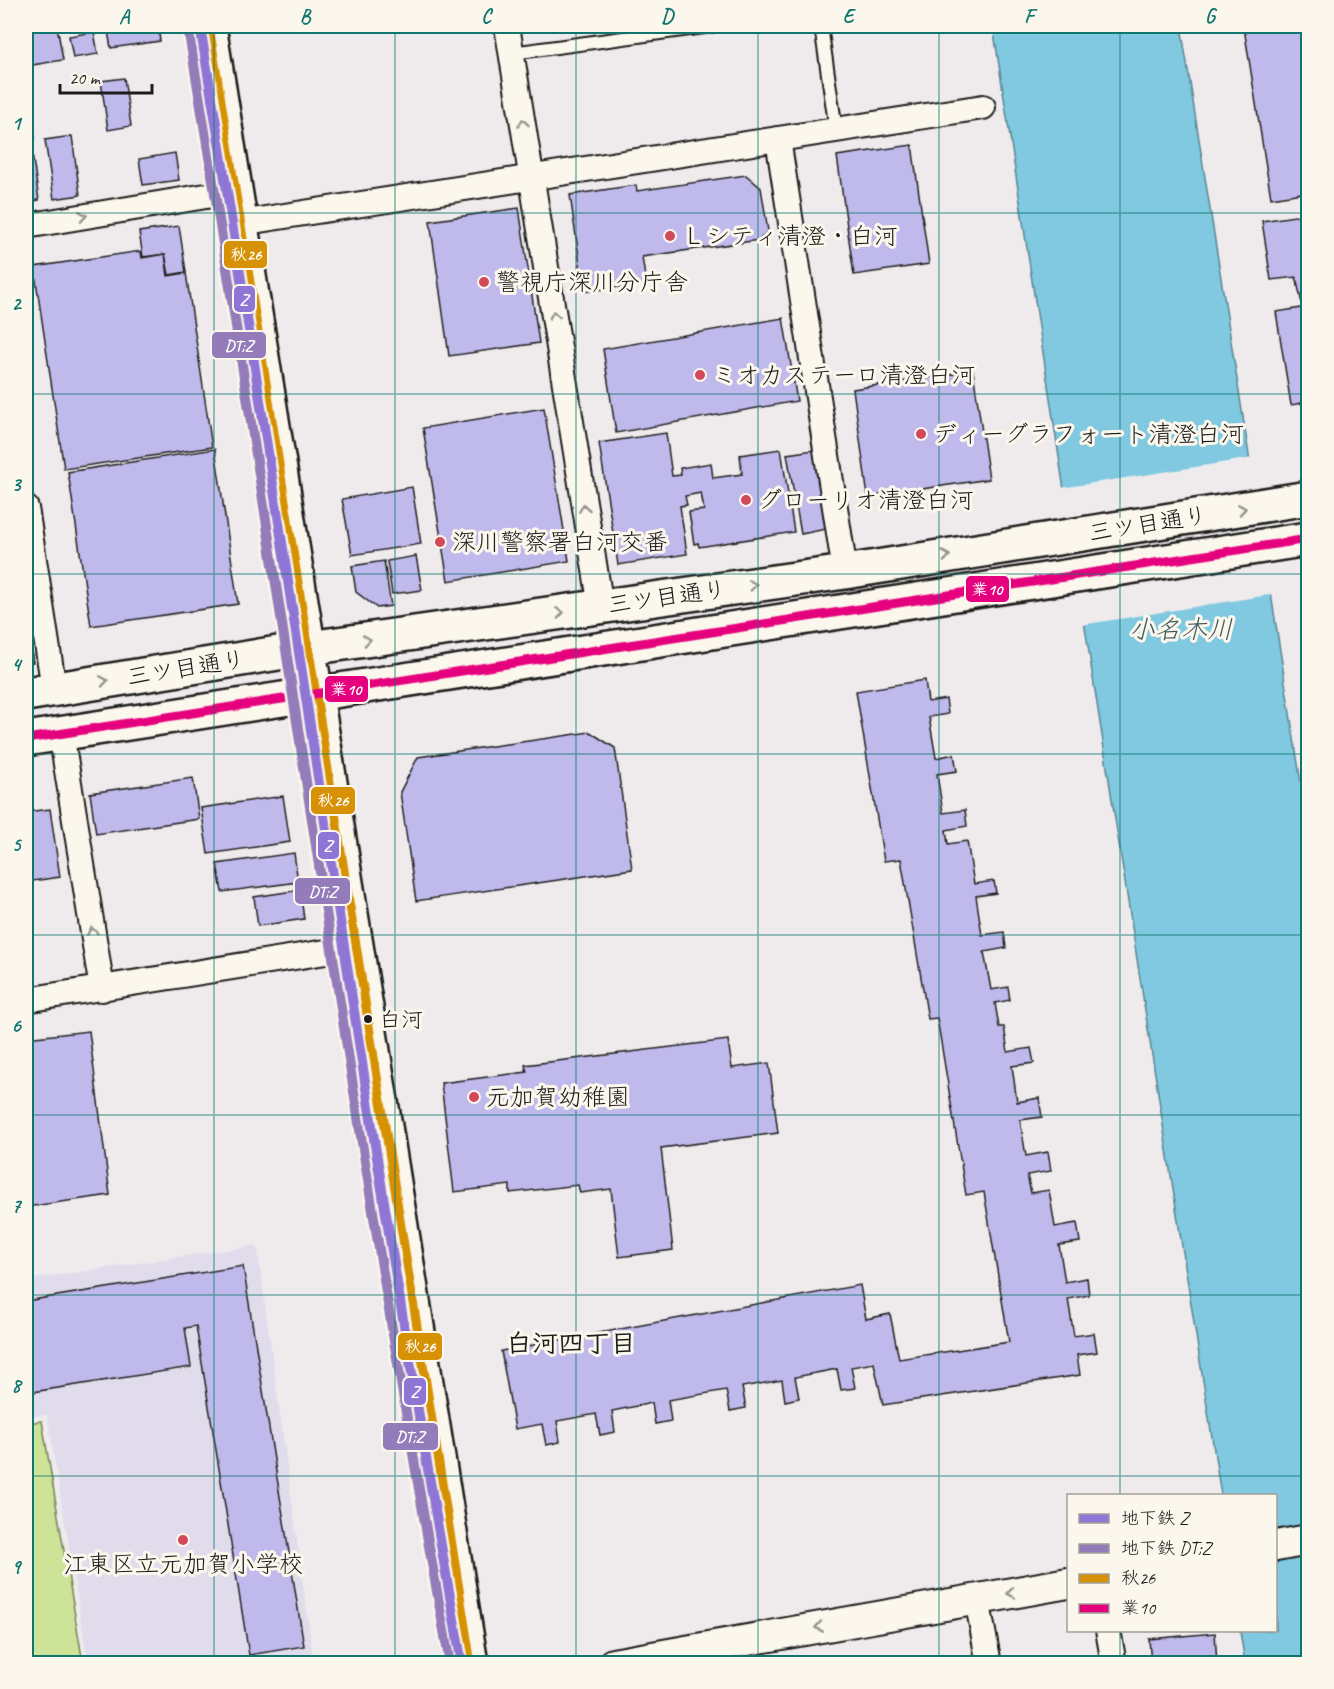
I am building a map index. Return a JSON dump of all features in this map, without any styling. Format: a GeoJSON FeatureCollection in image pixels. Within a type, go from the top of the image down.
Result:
{"type":"FeatureCollection","features":[{"type":"Feature","properties":{"kind":"main road"},"geometry":{"type":"LineString","coordinates":[[209,26],[471,1664]]}},
{"type":"Feature","properties":{"kind":"main road","name":"三ツ目通り"},"geometry":{"type":"LineString","coordinates":[[40,691],[309,648],[845,572],[1308,498]]}},
{"type":"Feature","properties":{"kind":"main road","name":"三ツ目通り"},"geometry":{"type":"LineString","coordinates":[[26,739],[1308,539]]}},
{"type":"Feature","properties":{"kind":"street"},"geometry":{"type":"LineString","coordinates":[[507,26],[601,607]]}},
{"type":"Feature","properties":{"kind":"street"},"geometry":{"type":"LineString","coordinates":[[240,223],[983,107]]}},
{"type":"Feature","properties":{"kind":"street"},"geometry":{"type":"LineString","coordinates":[[778,139],[845,572]]}},
{"type":"Feature","properties":{"kind":"street"},"geometry":{"type":"LineString","coordinates":[[26,226],[236,191]]}},
{"type":"Feature","properties":{"kind":"street"},"geometry":{"type":"LineString","coordinates":[[26,508],[40,691]]}},
{"type":"Feature","properties":{"kind":"street"},"geometry":{"type":"LineString","coordinates":[[61,733],[102,989]]}},
{"type":"Feature","properties":{"kind":"street"},"geometry":{"type":"LineString","coordinates":[[26,1000],[357,947]]}},
{"type":"Feature","properties":{"kind":"street"},"geometry":{"type":"LineString","coordinates":[[1277,1546],[1308,1540]]}},
{"type":"Feature","properties":{"kind":"street"},"geometry":{"type":"LineString","coordinates":[[613,1664],[1067,1583]]}},
{"type":"Feature","properties":{"kind":"street"},"geometry":{"type":"LineString","coordinates":[[977,1599],[989,1664]]}},
{"type":"Feature","properties":{"kind":"street"},"geometry":{"type":"LineString","coordinates":[[1108,1632],[1114,1664]]}},
{"type":"Feature","properties":{"kind":"lane"},"geometry":{"type":"LineString","coordinates":[[512,53],[712,26]]}},
{"type":"Feature","properties":{"kind":"lane"},"geometry":{"type":"LineString","coordinates":[[820,26],[836,130]]}},
{"type":"Feature","properties":{"kind":"shaded area","name":"江東区立元加賀小学校"},"geometry":{"type":"Polygon","coordinates":[[[257,1245],[314,1663],[88,1663],[47,1415],[26,1417],[26,1280],[257,1245]]]}},
{"type":"Feature","properties":{"kind":"green space"},"geometry":{"type":"Polygon","coordinates":[[[42,1421],[83,1663],[26,1663],[26,1423],[42,1421]]]}},
{"type":"Feature","properties":{"kind":"water","name":"小名木川"},"geometry":{"type":"Polygon","coordinates":[[[993,26],[1181,26],[1308,827],[1308,1663],[1245,1663],[1240,1632],[1277,1632],[1277,1494],[1221,1494],[993,26]]]}},
{"type":"Feature","properties":{"kind":"pier"},"geometry":{"type":"Polygon","coordinates":[[[1253,458],[1275,594],[1081,625],[1061,488],[1253,458]]]}},
{"type":"Feature","properties":{"kind":"building"},"geometry":{"type":"Polygon","coordinates":[[[57,26],[63,60],[26,66],[26,27],[57,26]]]}},
{"type":"Feature","properties":{"kind":"building"},"geometry":{"type":"Polygon","coordinates":[[[107,26],[158,26],[160,41],[111,48],[107,26]]]}},
{"type":"Feature","properties":{"kind":"building"},"geometry":{"type":"Polygon","coordinates":[[[1308,26],[1308,192],[1271,198],[1244,28],[1308,26]]]}},
{"type":"Feature","properties":{"kind":"building"},"geometry":{"type":"Polygon","coordinates":[[[94,32],[98,54],[73,58],[69,36],[94,32]]]}},
{"type":"Feature","properties":{"kind":"building"},"geometry":{"type":"Polygon","coordinates":[[[124,78],[131,126],[108,130],[101,81],[124,78]]]}},
{"type":"Feature","properties":{"kind":"building"},"geometry":{"type":"Polygon","coordinates":[[[32,115],[35,138],[26,139],[26,116],[32,115]]]}},
{"type":"Feature","properties":{"kind":"building"},"geometry":{"type":"Polygon","coordinates":[[[72,136],[80,195],[54,199],[45,140],[72,136]]]}},
{"type":"Feature","properties":{"kind":"building"},"geometry":{"type":"Polygon","coordinates":[[[912,145],[929,264],[854,275],[837,156],[912,145]]]}},
{"type":"Feature","properties":{"kind":"building"},"geometry":{"type":"Polygon","coordinates":[[[31,146],[39,200],[26,202],[26,147],[31,146]]]}},
{"type":"Feature","properties":{"kind":"building"},"geometry":{"type":"Polygon","coordinates":[[[175,153],[179,180],[143,185],[139,159],[175,153]]]}},
{"type":"Feature","properties":{"kind":"building","name":"Ｌシティ清澄・白河"},"geometry":{"type":"Polygon","coordinates":[[[746,175],[761,188],[768,231],[759,240],[642,257],[646,283],[584,292],[570,195],[636,185],[637,191],[746,175]]]}},
{"type":"Feature","properties":{"kind":"building","name":"警視庁深川分庁舎"},"geometry":{"type":"Polygon","coordinates":[[[519,208],[539,343],[449,356],[430,221],[519,208]]]}},
{"type":"Feature","properties":{"kind":"building"},"geometry":{"type":"Polygon","coordinates":[[[1308,214],[1308,303],[1302,304],[1296,277],[1271,280],[1262,221],[1308,214]]]}},
{"type":"Feature","properties":{"kind":"building"},"geometry":{"type":"Polygon","coordinates":[[[179,226],[186,272],[169,275],[165,254],[143,257],[139,232],[179,226]]]}},
{"type":"Feature","properties":{"kind":"building"},"geometry":{"type":"Polygon","coordinates":[[[141,251],[142,258],[165,254],[168,276],[186,273],[212,447],[64,469],[34,267],[141,251]]]}},
{"type":"Feature","properties":{"kind":"building"},"geometry":{"type":"Polygon","coordinates":[[[1308,307],[1308,402],[1291,405],[1276,312],[1308,307]]]}},
{"type":"Feature","properties":{"kind":"building","name":"ミオカステーロ清澄白河"},"geometry":{"type":"Polygon","coordinates":[[[783,318],[797,401],[616,433],[603,349],[783,318]]]}},
{"type":"Feature","properties":{"kind":"building","name":"ディーグラフォート清澄白河"},"geometry":{"type":"Polygon","coordinates":[[[973,371],[989,479],[868,497],[853,389],[973,371]]]}},
{"type":"Feature","properties":{"kind":"building"},"geometry":{"type":"Polygon","coordinates":[[[544,408],[569,561],[448,581],[423,428],[544,408]]]}},
{"type":"Feature","properties":{"kind":"building","name":"グローリオ清澄白河"},"geometry":{"type":"Polygon","coordinates":[[[666,433],[672,476],[681,475],[680,468],[711,463],[713,478],[742,474],[740,455],[781,449],[794,532],[699,547],[698,543],[694,544],[689,512],[704,510],[701,493],[685,496],[687,505],[680,506],[687,554],[618,565],[599,443],[666,433]]]}},
{"type":"Feature","properties":{"kind":"building"},"geometry":{"type":"Polygon","coordinates":[[[215,449],[238,604],[91,626],[68,472],[215,449]]]}},
{"type":"Feature","properties":{"kind":"building"},"geometry":{"type":"Polygon","coordinates":[[[814,450],[826,529],[801,534],[787,454],[814,450]]]}},
{"type":"Feature","properties":{"kind":"building"},"geometry":{"type":"Polygon","coordinates":[[[412,487],[421,544],[352,555],[342,499],[412,487]]]}},
{"type":"Feature","properties":{"kind":"building"},"geometry":{"type":"Polygon","coordinates":[[[416,556],[422,590],[392,594],[387,561],[416,556]]]}},
{"type":"Feature","properties":{"kind":"building"},"geometry":{"type":"Polygon","coordinates":[[[384,561],[391,606],[377,608],[356,592],[352,566],[384,561]]]}},
{"type":"Feature","properties":{"kind":"building"},"geometry":{"type":"Polygon","coordinates":[[[26,627],[33,662],[26,663],[26,627]]]}},
{"type":"Feature","properties":{"kind":"building"},"geometry":{"type":"Polygon","coordinates":[[[925,680],[928,702],[946,699],[948,714],[929,717],[936,758],[954,754],[957,771],[937,774],[943,813],[965,810],[967,826],[946,830],[948,844],[967,841],[974,884],[994,881],[996,893],[976,896],[982,935],[1004,932],[1006,948],[984,952],[991,990],[1008,987],[1010,1000],[995,1003],[999,1027],[1004,1027],[1008,1052],[1031,1048],[1034,1063],[1012,1066],[1017,1102],[1039,1098],[1042,1117],[1020,1120],[1026,1156],[1048,1152],[1051,1171],[1027,1175],[1031,1193],[1049,1190],[1055,1227],[1077,1223],[1080,1242],[1059,1245],[1065,1282],[1087,1278],[1089,1295],[1068,1299],[1074,1336],[1094,1333],[1097,1352],[1077,1355],[1080,1375],[883,1405],[874,1363],[851,1367],[855,1388],[841,1390],[837,1369],[795,1377],[799,1398],[785,1401],[782,1380],[742,1387],[746,1408],[730,1411],[726,1390],[668,1400],[671,1421],[655,1424],[652,1403],[612,1411],[615,1432],[600,1435],[596,1414],[557,1421],[560,1442],[546,1445],[542,1424],[515,1429],[501,1351],[860,1285],[866,1319],[890,1314],[899,1359],[1009,1342],[984,1192],[966,1195],[937,1018],[928,1019],[901,859],[884,861],[856,691],[925,680]]]}},
{"type":"Feature","properties":{"kind":"building"},"geometry":{"type":"Polygon","coordinates":[[[590,732],[615,748],[632,869],[416,901],[400,792],[418,757],[590,732]]]}},
{"type":"Feature","properties":{"kind":"building"},"geometry":{"type":"Polygon","coordinates":[[[193,778],[199,819],[96,834],[90,793],[193,778]]]}},
{"type":"Feature","properties":{"kind":"building"},"geometry":{"type":"Polygon","coordinates":[[[283,796],[290,842],[208,854],[201,808],[283,796]]]}},
{"type":"Feature","properties":{"kind":"building"},"geometry":{"type":"Polygon","coordinates":[[[50,809],[60,877],[26,882],[26,812],[50,809]]]}},
{"type":"Feature","properties":{"kind":"building"},"geometry":{"type":"Polygon","coordinates":[[[294,853],[298,882],[222,892],[217,864],[294,853]]]}},
{"type":"Feature","properties":{"kind":"building"},"geometry":{"type":"Polygon","coordinates":[[[300,890],[304,919],[258,926],[254,897],[300,890]]]}},
{"type":"Feature","properties":{"kind":"building"},"geometry":{"type":"Polygon","coordinates":[[[89,1031],[110,1195],[26,1207],[26,1038],[89,1031]]]}},
{"type":"Feature","properties":{"kind":"building"},"geometry":{"type":"Polygon","coordinates":[[[728,1040],[732,1068],[769,1063],[778,1133],[661,1148],[673,1250],[619,1257],[611,1189],[580,1193],[578,1185],[510,1193],[510,1185],[454,1192],[441,1083],[527,1072],[525,1065],[728,1040]]]}},
{"type":"Feature","properties":{"kind":"building"},"geometry":{"type":"Polygon","coordinates":[[[243,1266],[304,1646],[249,1655],[196,1326],[185,1328],[191,1367],[26,1393],[26,1301],[243,1266]]]}},
{"type":"Feature","properties":{"kind":"building"},"geometry":{"type":"Polygon","coordinates":[[[1215,1633],[1217,1664],[1151,1664],[1149,1639],[1215,1633]]]}},
{"type":"Feature","properties":{"kind":"metro line","name":"Z"},"geometry":{"type":"LineString","coordinates":[[200,26],[266,435],[360,1050],[426,1459],[462,1664]]}},
{"type":"Feature","properties":{"kind":"metro line","name":"DT;Z"},"geometry":{"type":"LineString","coordinates":[[188,28],[380,1256],[450,1664]]}},
{"type":"Feature","properties":{"kind":"transit line","name":"秋26"},"geometry":{"type":"LineString","coordinates":[[209,26],[471,1664]]}},
{"type":"Feature","properties":{"kind":"transit line","name":"業10"},"geometry":{"type":"LineString","coordinates":[[26,739],[1308,539]]}},
{"type":"Feature","properties":{"kind":"place","name":"Ｌシティ清澄・白河"},"geometry":{"type":"Point","coordinates":[670,236]}},
{"type":"Feature","properties":{"kind":"place","name":"警視庁深川分庁舎"},"geometry":{"type":"Point","coordinates":[484,282]}},
{"type":"Feature","properties":{"kind":"place","name":"ミオカステーロ清澄白河"},"geometry":{"type":"Point","coordinates":[700,375]}},
{"type":"Feature","properties":{"kind":"place","name":"ディーグラフォート清澄白河"},"geometry":{"type":"Point","coordinates":[921,434]}},
{"type":"Feature","properties":{"kind":"place","name":"グローリオ清澄白河"},"geometry":{"type":"Point","coordinates":[746,500]}},
{"type":"Feature","properties":{"kind":"place","name":"深川警察署白河交番"},"geometry":{"type":"Point","coordinates":[440,542]}},
{"type":"Feature","properties":{"kind":"place","name":"白河"},"geometry":{"type":"Point","coordinates":[368,1019]}},
{"type":"Feature","properties":{"kind":"place","name":"元加賀幼稚園"},"geometry":{"type":"Point","coordinates":[474,1097]}},
{"type":"Feature","properties":{"kind":"place","name":"江東区立元加賀小学校"},"geometry":{"type":"Point","coordinates":[183,1540]}},
{"type":"Feature","properties":{"kind":"district","name":"白河四丁目"},"geometry":{"type":"Point","coordinates":[571,1343]}}]}
